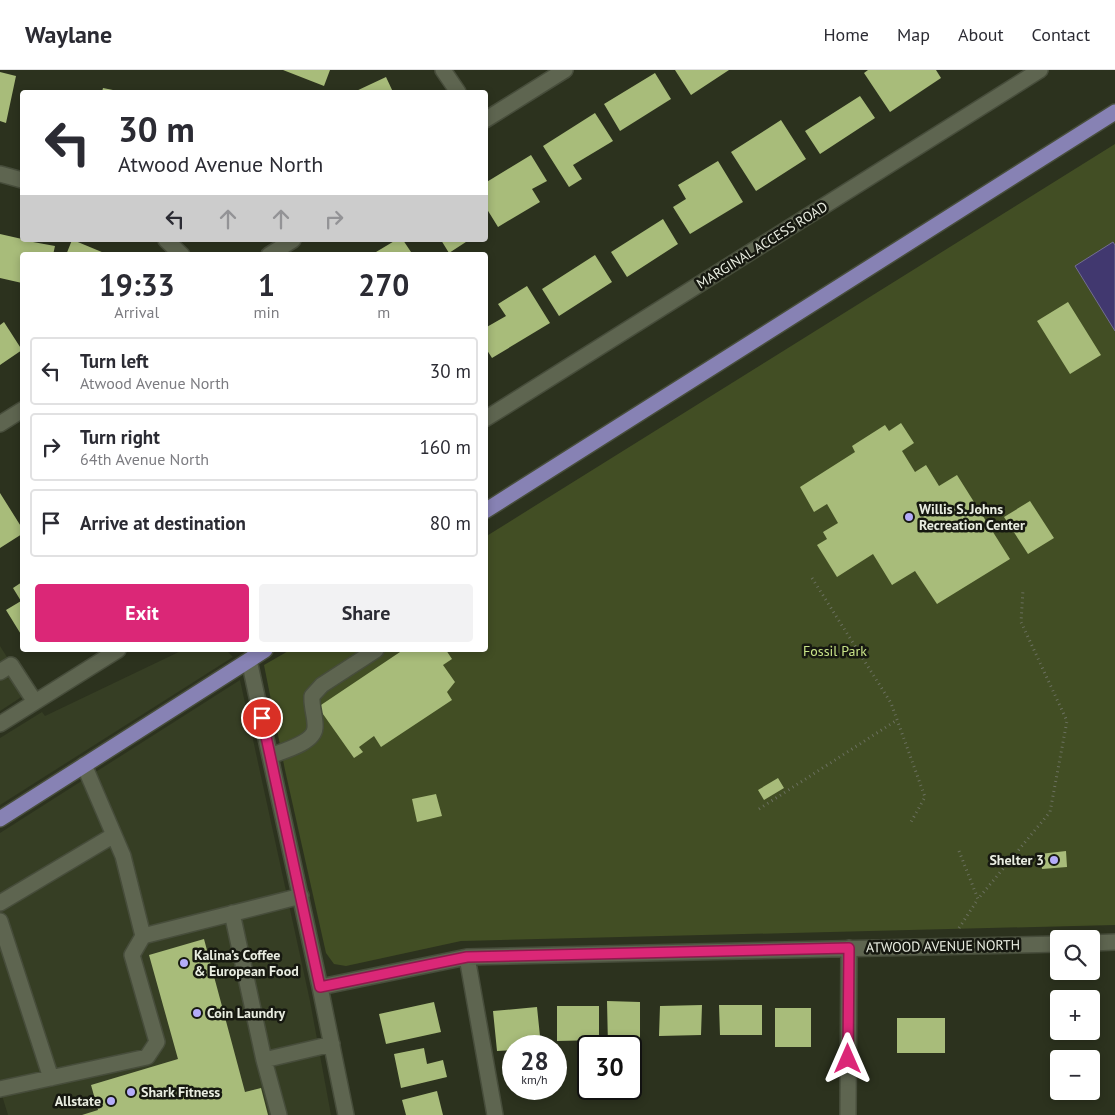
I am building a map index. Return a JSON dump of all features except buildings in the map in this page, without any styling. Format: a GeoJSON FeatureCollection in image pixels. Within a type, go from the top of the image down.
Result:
{"type":"FeatureCollection","features":[{"type":"Feature","properties":{"kind":"main road"},"geometry":{"type":"LineString","coordinates":[[488,509],[1115,112]]}},
{"type":"Feature","properties":{"kind":"main road"},"geometry":{"type":"LineString","coordinates":[[0,819],[262,652]]}},
{"type":"Feature","properties":{"kind":"street"},"geometry":{"type":"LineString","coordinates":[[443,70],[457,90]]}},
{"type":"Feature","properties":{"kind":"street"},"geometry":{"type":"LineString","coordinates":[[488,118],[564,70]]}},
{"type":"Feature","properties":{"kind":"street","name":"MARGINAL ACCESS ROAD"},"geometry":{"type":"LineString","coordinates":[[488,417],[1040,70]]}},
{"type":"Feature","properties":{"kind":"street"},"geometry":{"type":"LineString","coordinates":[[0,174],[20,179]]}},
{"type":"Feature","properties":{"kind":"street"},"geometry":{"type":"LineString","coordinates":[[168,242],[179,252]]}},
{"type":"Feature","properties":{"kind":"street"},"geometry":{"type":"LineString","coordinates":[[274,252],[290,242]]}},
{"type":"Feature","properties":{"kind":"street"},"geometry":{"type":"LineString","coordinates":[[0,424],[20,411]]}},
{"type":"Feature","properties":{"kind":"street"},"geometry":{"type":"LineString","coordinates":[[0,724],[115,652]]}},
{"type":"Feature","properties":{"kind":"street"},"geometry":{"type":"LineString","coordinates":[[270,756],[300,744],[312,736],[316,728],[312,696],[322,685],[373,652]]}},
{"type":"Feature","properties":{"kind":"street"},"geometry":{"type":"LineString","coordinates":[[249,660],[301,896],[346,1115]]}},
{"type":"Feature","properties":{"kind":"street"},"geometry":{"type":"LineString","coordinates":[[0,672],[11,665],[35,702]]}},
{"type":"Feature","properties":{"kind":"street"},"geometry":{"type":"LineString","coordinates":[[84,765],[123,856],[143,936]]}},
{"type":"Feature","properties":{"kind":"street"},"geometry":{"type":"LineString","coordinates":[[0,903],[114,835]]}},
{"type":"Feature","properties":{"kind":"street"},"geometry":{"type":"LineString","coordinates":[[0,1089],[147,1057],[157,1042],[132,954],[143,936],[301,896]]}},
{"type":"Feature","properties":{"kind":"street"},"geometry":{"type":"LineString","coordinates":[[232,914],[264,1060],[279,1115]]}},
{"type":"Feature","properties":{"kind":"street"},"geometry":{"type":"LineString","coordinates":[[0,921],[51,1078]]}},
{"type":"Feature","properties":{"kind":"street"},"geometry":{"type":"LineString","coordinates":[[1100,943],[1115,942]]}},
{"type":"Feature","properties":{"kind":"street","name":"ATWOOD AVENUE NORTH"},"geometry":{"type":"LineString","coordinates":[[320,987],[467,957],[1050,944]]}},
{"type":"Feature","properties":{"kind":"street"},"geometry":{"type":"LineString","coordinates":[[848,1115],[849,948]]}},
{"type":"Feature","properties":{"kind":"street"},"geometry":{"type":"LineString","coordinates":[[467,957],[496,1115]]}},
{"type":"Feature","properties":{"kind":"street"},"geometry":{"type":"LineString","coordinates":[[264,1060],[332,1044]]}},
{"type":"Feature","properties":{"kind":"path"},"geometry":{"type":"LineString","coordinates":[[812,578],[891,703],[925,797],[911,822]]}},
{"type":"Feature","properties":{"kind":"path"},"geometry":{"type":"LineString","coordinates":[[959,929],[978,899],[1050,812],[1067,721],[1021,622],[1023,590]]}},
{"type":"Feature","properties":{"kind":"path"},"geometry":{"type":"LineString","coordinates":[[759,809],[897,720]]}},
{"type":"Feature","properties":{"kind":"path"},"geometry":{"type":"LineString","coordinates":[[959,851],[978,899]]}},
{"type":"Feature","properties":{"kind":"shaded area"},"geometry":{"type":"Polygon","coordinates":[[[1113,242],[1115,245],[1115,331],[1075,266],[1113,242]]]}},
{"type":"Feature","properties":{"kind":"shaded area"},"geometry":{"type":"Polygon","coordinates":[[[0,646],[29,692],[0,711],[0,646]]]}},
{"type":"Feature","properties":{"kind":"shaded area"},"geometry":{"type":"Polygon","coordinates":[[[179,652],[228,652],[233,657],[0,805],[0,738],[42,712],[45,716],[179,652]]]}},
{"type":"Feature","properties":{"kind":"shaded area"},"geometry":{"type":"Polygon","coordinates":[[[240,680],[310,1001],[331,1115],[8,1115],[0,1089],[0,833],[240,680]]]}},
{"type":"Feature","properties":{"kind":"green space","name":"Fossil Park"},"geometry":{"type":"Polygon","coordinates":[[[1115,144],[1115,925],[461,941],[346,966],[334,964],[326,953],[285,770],[264,665],[287,652],[488,652],[488,535],[1115,144]]]}},
{"type":"Feature","properties":{"kind":"place","name":"Willis S. Johns Recreation Center"},"geometry":{"type":"Point","coordinates":[909,517]}},
{"type":"Feature","properties":{"kind":"place","name":"Shelter 3"},"geometry":{"type":"Point","coordinates":[1054,860]}},
{"type":"Feature","properties":{"kind":"place","name":"Kalina’s Coffee & European Food"},"geometry":{"type":"Point","coordinates":[184,963]}},
{"type":"Feature","properties":{"kind":"place","name":"Coin Laundry"},"geometry":{"type":"Point","coordinates":[197,1013]}},
{"type":"Feature","properties":{"kind":"place","name":"Shark Fitness"},"geometry":{"type":"Point","coordinates":[131,1092]}},
{"type":"Feature","properties":{"kind":"place","name":"Allstate"},"geometry":{"type":"Point","coordinates":[111,1101]}},
{"type":"Feature","properties":{"kind":"route"},"geometry":{"type":"LineString","coordinates":[[262,718],[320,987],[467,957],[849,948],[848,1059]]}}]}
